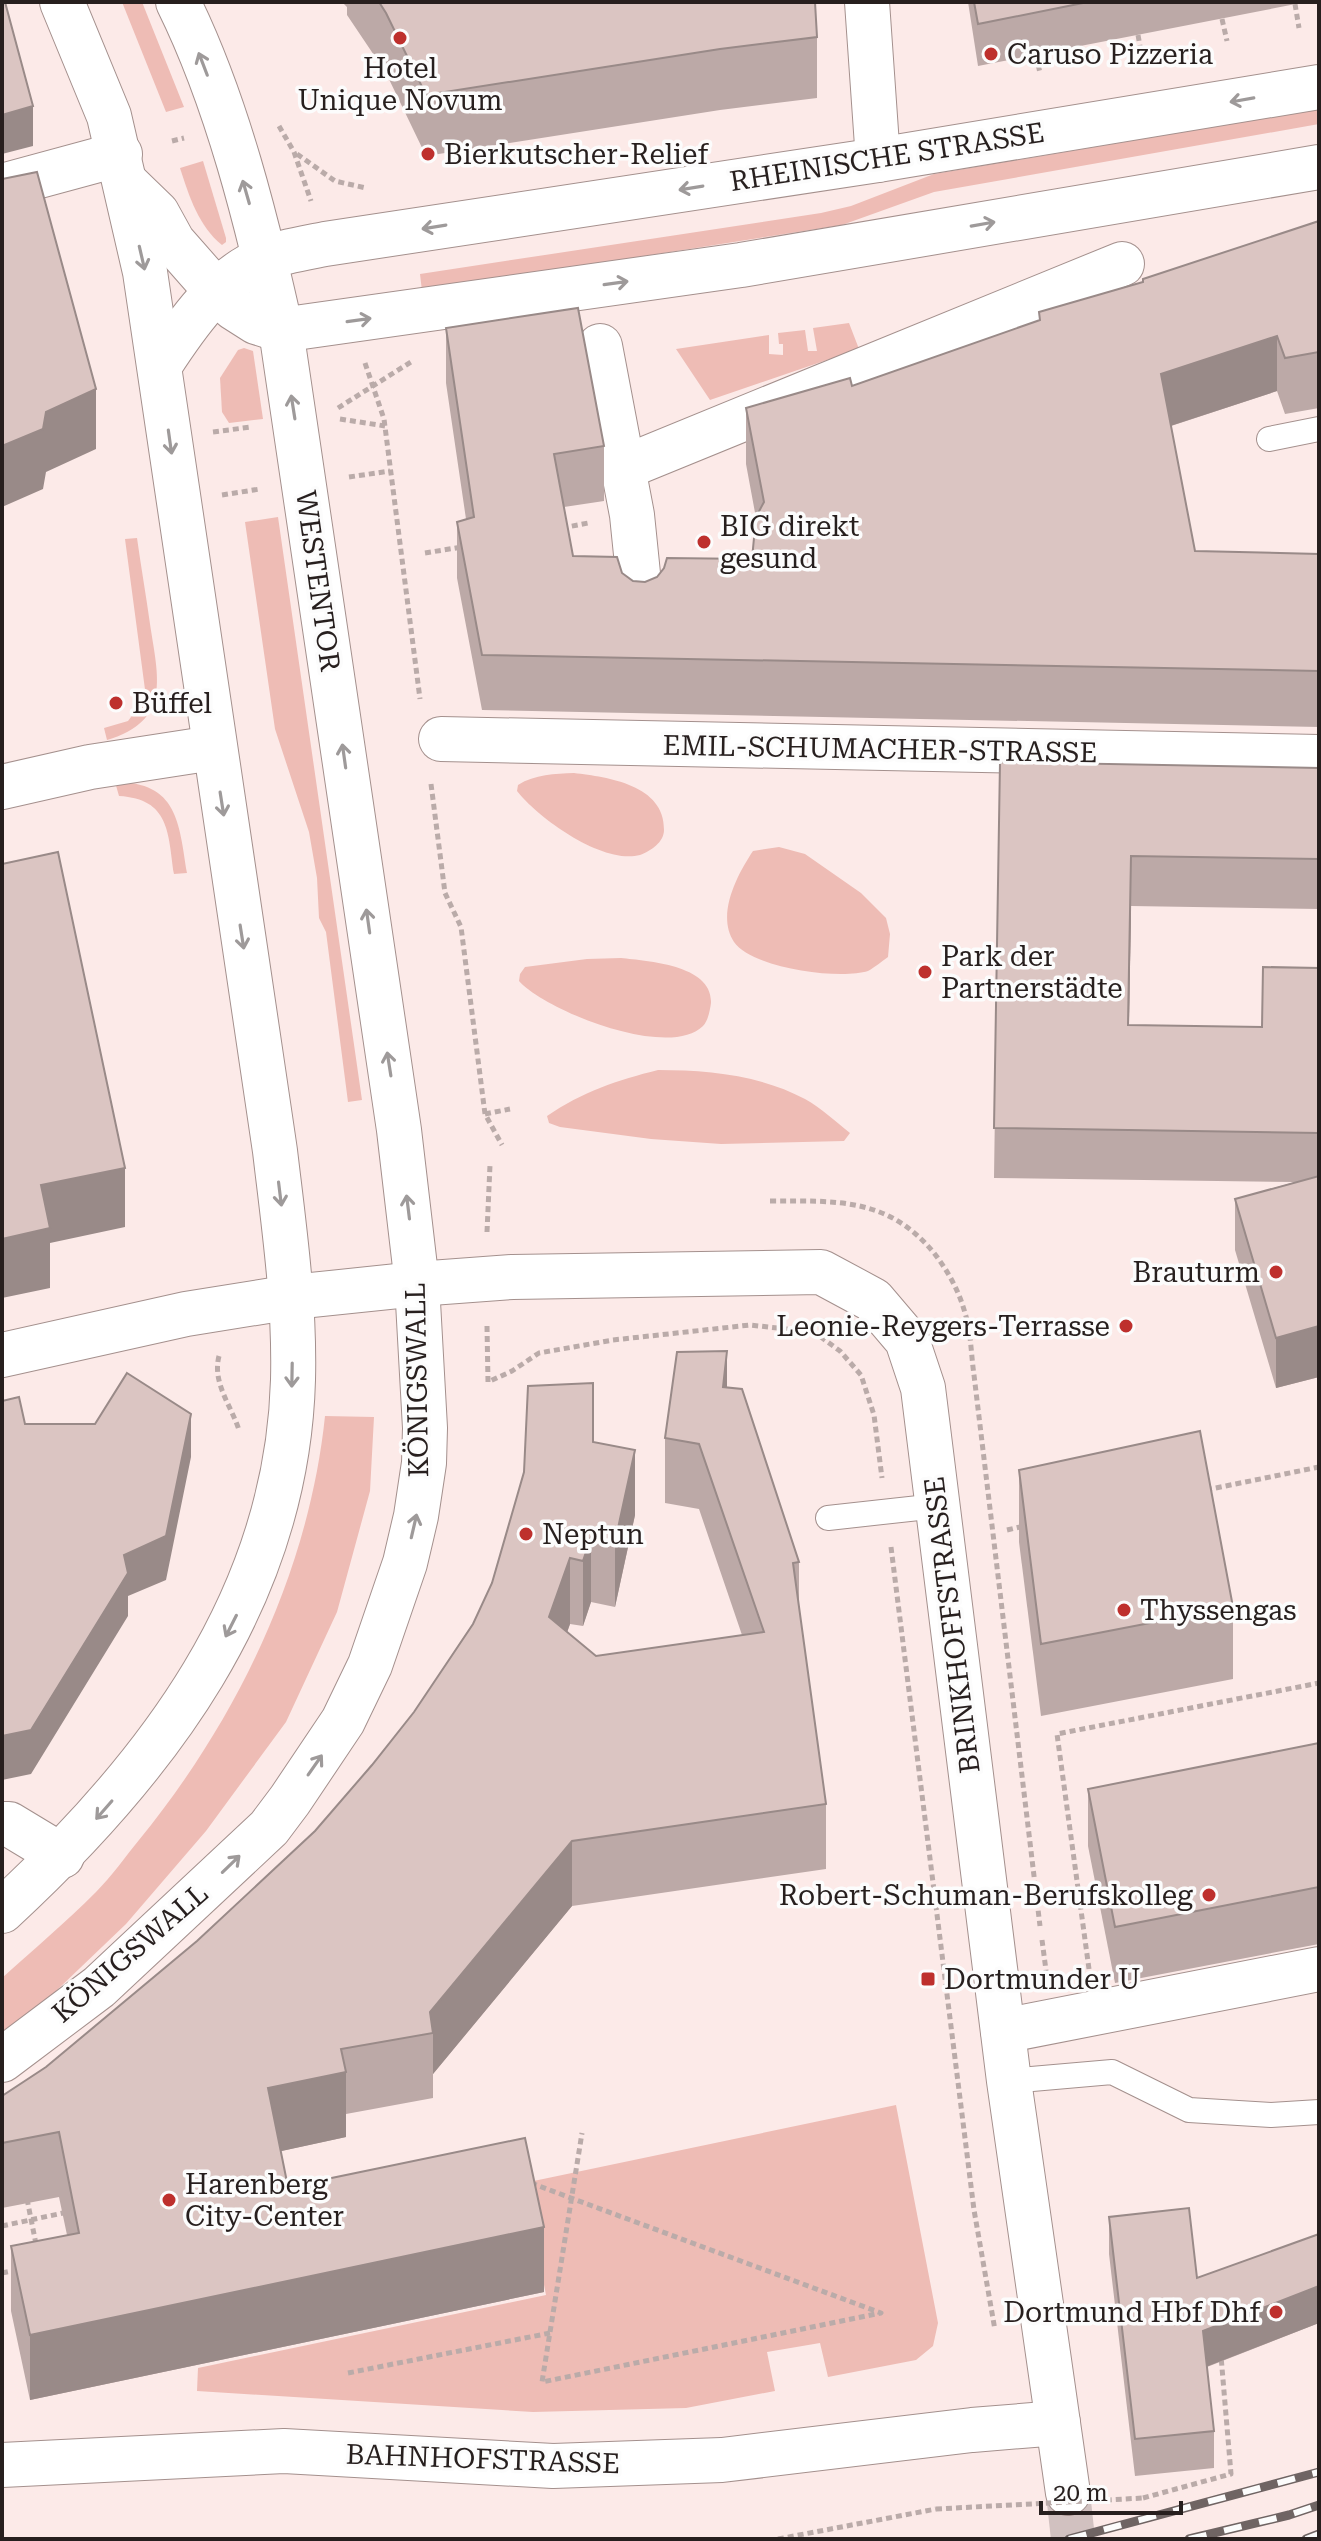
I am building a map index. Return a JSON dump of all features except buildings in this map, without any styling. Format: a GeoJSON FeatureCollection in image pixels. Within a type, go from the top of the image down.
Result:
{"type":"FeatureCollection","features":[{"type":"Feature","properties":{"kind":"main road"},"geometry":{"type":"LineString","coordinates":[[2,1911],[62,1856],[117,1794],[186,1704],[226,1634],[251,1581],[276,1506],[293,1382],[292,1297],[275,1151],[145,272],[109,116],[62,2]]}},
{"type":"Feature","properties":{"kind":"main road","name":"WESTENTOR"},"geometry":{"type":"LineString","coordinates":[[178,2],[227,127],[265,258],[281,330],[355,833]]}},
{"type":"Feature","properties":{"kind":"main road"},"geometry":{"type":"LineString","coordinates":[[867,2],[878,160]]}},
{"type":"Feature","properties":{"kind":"main road","name":"RHEINISCHE STRASSE"},"geometry":{"type":"LineString","coordinates":[[265,258],[325,244],[878,160],[1319,87]]}},
{"type":"Feature","properties":{"kind":"main road"},"geometry":{"type":"LineString","coordinates":[[122,168],[157,213],[173,242],[217,292],[256,322],[281,330],[741,265],[1319,167]]}},
{"type":"Feature","properties":{"kind":"main road"},"geometry":{"type":"LineString","coordinates":[[2,186],[122,168]]}},
{"type":"Feature","properties":{"kind":"main road"},"geometry":{"type":"LineString","coordinates":[[160,365],[217,292],[242,270],[265,258]]}},
{"type":"Feature","properties":{"kind":"main road"},"geometry":{"type":"LineString","coordinates":[[623,468],[1122,264]]}},
{"type":"Feature","properties":{"kind":"main road"},"geometry":{"type":"LineString","coordinates":[[600,346],[602,415],[623,468],[632,515],[642,613]]}},
{"type":"Feature","properties":{"kind":"main road","name":"EMIL-SCHUMACHER-STRASSE"},"geometry":{"type":"LineString","coordinates":[[431,722],[652,729],[998,752],[1319,757]]}},
{"type":"Feature","properties":{"kind":"main road"},"geometry":{"type":"LineString","coordinates":[[2,787],[90,767],[213,748]]}},
{"type":"Feature","properties":{"kind":"main road","name":"KÖNIGSWALL"},"geometry":{"type":"LineString","coordinates":[[2,2060],[99,1987],[269,1828],[343,1721],[370,1665],[390,1609],[416,1516],[424,1463],[425,1428],[417,1284],[399,1130],[355,833]]}},
{"type":"Feature","properties":{"kind":"main road","name":"BRINKHOFFSTRASSE"},"geometry":{"type":"LineString","coordinates":[[2,1355],[186,1314],[292,1297],[512,1277],[821,1272],[873,1300],[907,1340],[923,1388],[1009,2081],[1068,2493]]}},
{"type":"Feature","properties":{"kind":"main road"},"geometry":{"type":"LineString","coordinates":[[2,1824],[9,1824],[62,1856]]}},
{"type":"Feature","properties":{"kind":"main road"},"geometry":{"type":"LineString","coordinates":[[1003,2031],[1095,2013],[1148,1991],[1319,1969]]}},
{"type":"Feature","properties":{"kind":"main road","name":"BAHNHOFSTRASSE"},"geometry":{"type":"LineString","coordinates":[[2,2465],[284,2451],[553,2466],[676,2462],[722,2460],[1058,2423]]}},
{"type":"Feature","properties":{"kind":"lane"},"geometry":{"type":"LineString","coordinates":[[1269,439],[1319,429]]}},
{"type":"Feature","properties":{"kind":"lane"},"geometry":{"type":"LineString","coordinates":[[828,1518],[937,1506]]}},
{"type":"Feature","properties":{"kind":"lane"},"geometry":{"type":"LineString","coordinates":[[1009,2081],[1112,2072],[1189,2110],[1271,2115],[1319,2112]]}},
{"type":"Feature","properties":{"kind":"path"},"geometry":{"type":"LineString","coordinates":[[1295,4],[1299,28]]}},
{"type":"Feature","properties":{"kind":"path"},"geometry":{"type":"LineString","coordinates":[[1222,19],[1227,41]]}},
{"type":"Feature","properties":{"kind":"path"},"geometry":{"type":"LineString","coordinates":[[1138,35],[1142,57]]}},
{"type":"Feature","properties":{"kind":"path"},"geometry":{"type":"LineString","coordinates":[[1036,55],[1040,73]]}},
{"type":"Feature","properties":{"kind":"path"},"geometry":{"type":"LineString","coordinates":[[272,114],[294,152],[325,244]]}},
{"type":"Feature","properties":{"kind":"path"},"geometry":{"type":"LineString","coordinates":[[294,152],[335,181],[366,188]]}},
{"type":"Feature","properties":{"kind":"path"},"geometry":{"type":"LineString","coordinates":[[351,321],[384,419],[431,722]]}},
{"type":"Feature","properties":{"kind":"path"},"geometry":{"type":"LineString","coordinates":[[336,409],[373,386]]}},
{"type":"Feature","properties":{"kind":"path"},"geometry":{"type":"LineString","coordinates":[[233,493],[273,487]]}},
{"type":"Feature","properties":{"kind":"path"},"geometry":{"type":"LineString","coordinates":[[558,529],[632,515]]}},
{"type":"Feature","properties":{"kind":"path"},"geometry":{"type":"LineString","coordinates":[[425,553],[469,545]]}},
{"type":"Feature","properties":{"kind":"path"},"geometry":{"type":"LineString","coordinates":[[431,783],[445,893],[461,927],[485,1114],[502,1145]]}},
{"type":"Feature","properties":{"kind":"path"},"geometry":{"type":"LineString","coordinates":[[485,1114],[510,1109]]}},
{"type":"Feature","properties":{"kind":"path"},"geometry":{"type":"LineString","coordinates":[[488,1382],[539,1353],[613,1340],[750,1325],[814,1332],[840,1351],[861,1375],[874,1415],[974,2210],[997,2341]]}},
{"type":"Feature","properties":{"kind":"path"},"geometry":{"type":"LineString","coordinates":[[218,1382],[239,1427],[240,1437]]}},
{"type":"Feature","properties":{"kind":"path"},"geometry":{"type":"LineString","coordinates":[[1202,1491],[1319,1467]]}},
{"type":"Feature","properties":{"kind":"path"},"geometry":{"type":"LineString","coordinates":[[1007,1530],[1034,1524]]}},
{"type":"Feature","properties":{"kind":"path"},"geometry":{"type":"LineString","coordinates":[[1095,2013],[1057,1734],[1319,1683]]}},
{"type":"Feature","properties":{"kind":"path"},"geometry":{"type":"LineString","coordinates":[[517,2178],[571,2198],[881,2313],[542,2382],[571,2198],[582,2133]]}},
{"type":"Feature","properties":{"kind":"path"},"geometry":{"type":"LineString","coordinates":[[25,2190],[38,2254]]}},
{"type":"Feature","properties":{"kind":"path"},"geometry":{"type":"LineString","coordinates":[[2,2226],[63,2213]]}},
{"type":"Feature","properties":{"kind":"path"},"geometry":{"type":"LineString","coordinates":[[36,2243],[46,2241]]}},
{"type":"Feature","properties":{"kind":"path"},"geometry":{"type":"LineString","coordinates":[[2,2273],[27,2268]]}},
{"type":"Feature","properties":{"kind":"path"},"geometry":{"type":"LineString","coordinates":[[348,2373],[550,2333]]}},
{"type":"Feature","properties":{"kind":"path"},"geometry":{"type":"LineString","coordinates":[[778,2539],[936,2509],[1143,2498],[1231,2474],[1221,2347]]}},
{"type":"Feature","properties":{"kind":"path"},"geometry":{"type":"LineString","coordinates":[[1015,2426],[1026,2519]]}},
{"type":"Feature","properties":{"kind":"shaded area"},"geometry":{"type":"Polygon","coordinates":[[[122,2],[142,2],[184,107],[166,112],[122,2]]]}},
{"type":"Feature","properties":{"kind":"shaded area"},"geometry":{"type":"Polygon","coordinates":[[[1319,109],[1319,124],[934,192],[842,225],[422,291],[420,274],[821,213],[851,206],[934,174],[1319,109]]]}},
{"type":"Feature","properties":{"kind":"shaded area"},"geometry":{"type":"Polygon","coordinates":[[[203,161],[226,238],[222,245],[201,220],[180,168],[203,161]]]}},
{"type":"Feature","properties":{"kind":"shaded area"},"geometry":{"type":"Polygon","coordinates":[[[849,323],[859,349],[710,400],[676,349],[769,335],[769,354],[783,355],[783,344],[779,344],[778,333],[805,330],[808,351],[817,351],[813,328],[849,323]]]}},
{"type":"Feature","properties":{"kind":"shaded area"},"geometry":{"type":"Polygon","coordinates":[[[238,350],[253,351],[263,419],[229,423],[222,412],[220,378],[238,350]]]}},
{"type":"Feature","properties":{"kind":"shaded area"},"geometry":{"type":"Polygon","coordinates":[[[278,517],[362,1100],[348,1102],[326,932],[319,918],[317,878],[309,832],[275,729],[245,522],[278,517]]]}},
{"type":"Feature","properties":{"kind":"shaded area"},"geometry":{"type":"Polygon","coordinates":[[[137,538],[156,662],[156,695],[142,721],[128,732],[107,740],[104,728],[128,721],[146,697],[125,539],[137,538]]]}},
{"type":"Feature","properties":{"kind":"shaded area"},"geometry":{"type":"Polygon","coordinates":[[[574,773],[618,781],[645,793],[662,815],[664,830],[659,842],[640,855],[608,853],[555,826],[517,791],[518,785],[531,779],[574,773]]]}},
{"type":"Feature","properties":{"kind":"shaded area"},"geometry":{"type":"Polygon","coordinates":[[[115,782],[152,789],[172,809],[187,873],[174,874],[167,832],[157,811],[136,799],[119,796],[115,782]]]}},
{"type":"Feature","properties":{"kind":"shaded area"},"geometry":{"type":"Polygon","coordinates":[[[779,847],[805,854],[861,893],[886,918],[890,934],[888,957],[868,971],[818,973],[758,959],[734,942],[727,920],[735,883],[753,851],[779,847]]]}},
{"type":"Feature","properties":{"kind":"shaded area"},"geometry":{"type":"Polygon","coordinates":[[[621,958],[677,967],[702,980],[709,990],[711,1003],[705,1024],[686,1035],[664,1038],[637,1035],[580,1017],[533,993],[519,981],[525,967],[621,958]]]}},
{"type":"Feature","properties":{"kind":"shaded area"},"geometry":{"type":"Polygon","coordinates":[[[658,1070],[715,1073],[770,1084],[811,1103],[850,1133],[844,1141],[721,1144],[651,1139],[549,1123],[547,1116],[587,1094],[658,1070]]]}},
{"type":"Feature","properties":{"kind":"shaded area"},"geometry":{"type":"Polygon","coordinates":[[[325,1416],[374,1417],[370,1491],[337,1612],[286,1722],[206,1831],[126,1924],[33,2013],[2,2035],[2,1978],[113,1873],[174,1794],[237,1694],[285,1587],[303,1531],[325,1416]]]}},
{"type":"Feature","properties":{"kind":"shaded area"},"geometry":{"type":"Polygon","coordinates":[[[896,2105],[938,2323],[933,2346],[916,2360],[828,2377],[820,2343],[767,2352],[775,2391],[686,2408],[533,2412],[197,2391],[198,2368],[546,2295],[524,2183],[896,2105]]]}},
{"type":"Feature","properties":{"kind":"tunnel"},"geometry":{"type":"LineString","coordinates":[[1068,2493],[1073,2539]]}},
{"type":"Feature","properties":{"kind":"railway"},"geometry":{"type":"LineString","coordinates":[[1069,2539],[1319,2472]]}},
{"type":"Feature","properties":{"kind":"railway"},"geometry":{"type":"LineString","coordinates":[[1189,2539],[1319,2505]]}},
{"type":"Feature","properties":{"kind":"railway"},"geometry":{"type":"LineString","coordinates":[[1306,2539],[1319,2534]]}},
{"type":"Feature","properties":{"kind":"place","name":"Hotel Unique Novum"},"geometry":{"type":"Point","coordinates":[400,38]}},
{"type":"Feature","properties":{"kind":"place","name":"Caruso Pizzeria"},"geometry":{"type":"Point","coordinates":[991,54]}},
{"type":"Feature","properties":{"kind":"place","name":"Bierkutscher-Relief"},"geometry":{"type":"Point","coordinates":[428,154]}},
{"type":"Feature","properties":{"kind":"place","name":"BIG direkt gesund"},"geometry":{"type":"Point","coordinates":[704,542]}},
{"type":"Feature","properties":{"kind":"place","name":"Büffel"},"geometry":{"type":"Point","coordinates":[116,703]}},
{"type":"Feature","properties":{"kind":"place","name":"Park der Partnerstädte"},"geometry":{"type":"Point","coordinates":[925,972]}},
{"type":"Feature","properties":{"kind":"place","name":"Brauturm"},"geometry":{"type":"Point","coordinates":[1276,1272]}},
{"type":"Feature","properties":{"kind":"place","name":"Leonie-Reygers-Terrasse"},"geometry":{"type":"Point","coordinates":[1126,1326]}},
{"type":"Feature","properties":{"kind":"place","name":"Neptun"},"geometry":{"type":"Point","coordinates":[526,1534]}},
{"type":"Feature","properties":{"kind":"place","name":"Thyssengas"},"geometry":{"type":"Point","coordinates":[1124,1610]}},
{"type":"Feature","properties":{"kind":"place","name":"Robert-Schuman-Berufskolleg"},"geometry":{"type":"Point","coordinates":[1209,1895]}},
{"type":"Feature","properties":{"kind":"place","name":"Dortmunder U"},"geometry":{"type":"Point","coordinates":[928,1979]}},
{"type":"Feature","properties":{"kind":"place","name":"Harenberg City-Center"},"geometry":{"type":"Point","coordinates":[169,2200]}},
{"type":"Feature","properties":{"kind":"place","name":"Dortmund Hbf Dhf"},"geometry":{"type":"Point","coordinates":[1276,2312]}}]}
